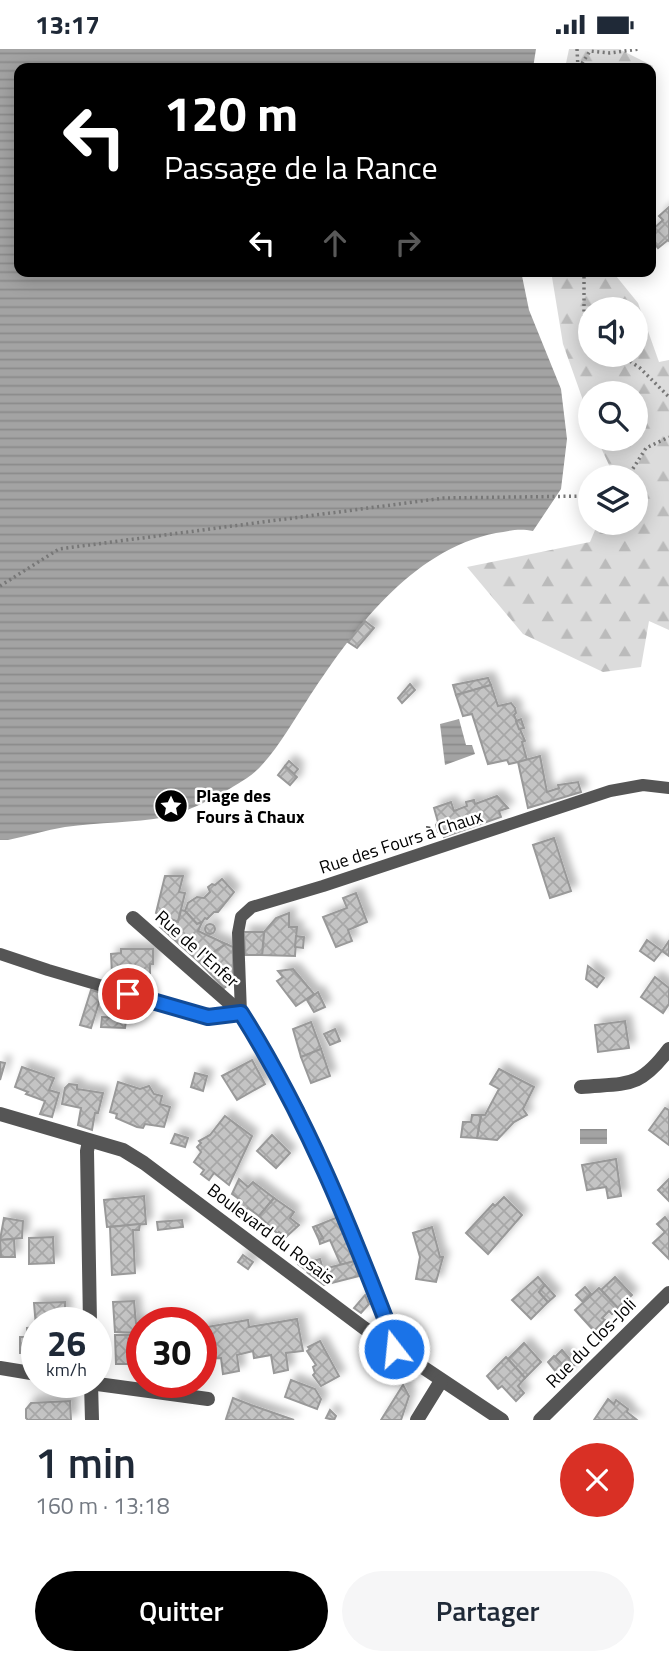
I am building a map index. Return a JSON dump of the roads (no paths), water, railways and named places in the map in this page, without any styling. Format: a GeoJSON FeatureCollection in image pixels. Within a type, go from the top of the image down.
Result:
{"type":"FeatureCollection","features":[{"type":"Feature","properties":{"kind":"street","name":"Rue de l'Enfer"},"geometry":{"type":"LineString","coordinates":[[134,918],[241,1013],[298,1111],[355,1236],[392,1336],[394,1349]]}},
{"type":"Feature","properties":{"kind":"street"},"geometry":{"type":"LineString","coordinates":[[581,1087],[630,1083],[645,1077],[669,1049]]}},
{"type":"Feature","properties":{"kind":"street","name":"Boulevard du Rosais"},"geometry":{"type":"LineString","coordinates":[[0,1114],[123,1150],[394,1349],[502,1420]]}},
{"type":"Feature","properties":{"kind":"street"},"geometry":{"type":"LineString","coordinates":[[89,1141],[90,1307]]}},
{"type":"Feature","properties":{"kind":"street","name":"Rue du Clos-Joli"},"geometry":{"type":"LineString","coordinates":[[540,1420],[669,1293]]}},
{"type":"Feature","properties":{"kind":"street"},"geometry":{"type":"LineString","coordinates":[[0,1368],[21,1371]]}},
{"type":"Feature","properties":{"kind":"street"},"geometry":{"type":"LineString","coordinates":[[417,1420],[441,1381]]}},
{"type":"Feature","properties":{"kind":"street"},"geometry":{"type":"LineString","coordinates":[[112,1386],[208,1399]]}},
{"type":"Feature","properties":{"kind":"street"},"geometry":{"type":"LineString","coordinates":[[91,1398],[92,1420]]}},
{"type":"Feature","properties":{"kind":"lane","name":"Rue des Fours à Chaux"},"geometry":{"type":"LineString","coordinates":[[241,1013],[238,933],[241,917],[252,907],[610,791],[643,786],[669,788]]}},
{"type":"Feature","properties":{"kind":"lane"},"geometry":{"type":"LineString","coordinates":[[0,954],[208,1017],[241,1013]]}},
{"type":"Feature","properties":{"kind":"place","name":"Plage des Fours à Chaux"},"geometry":{"type":"Point","coordinates":[171,806]}}]}
